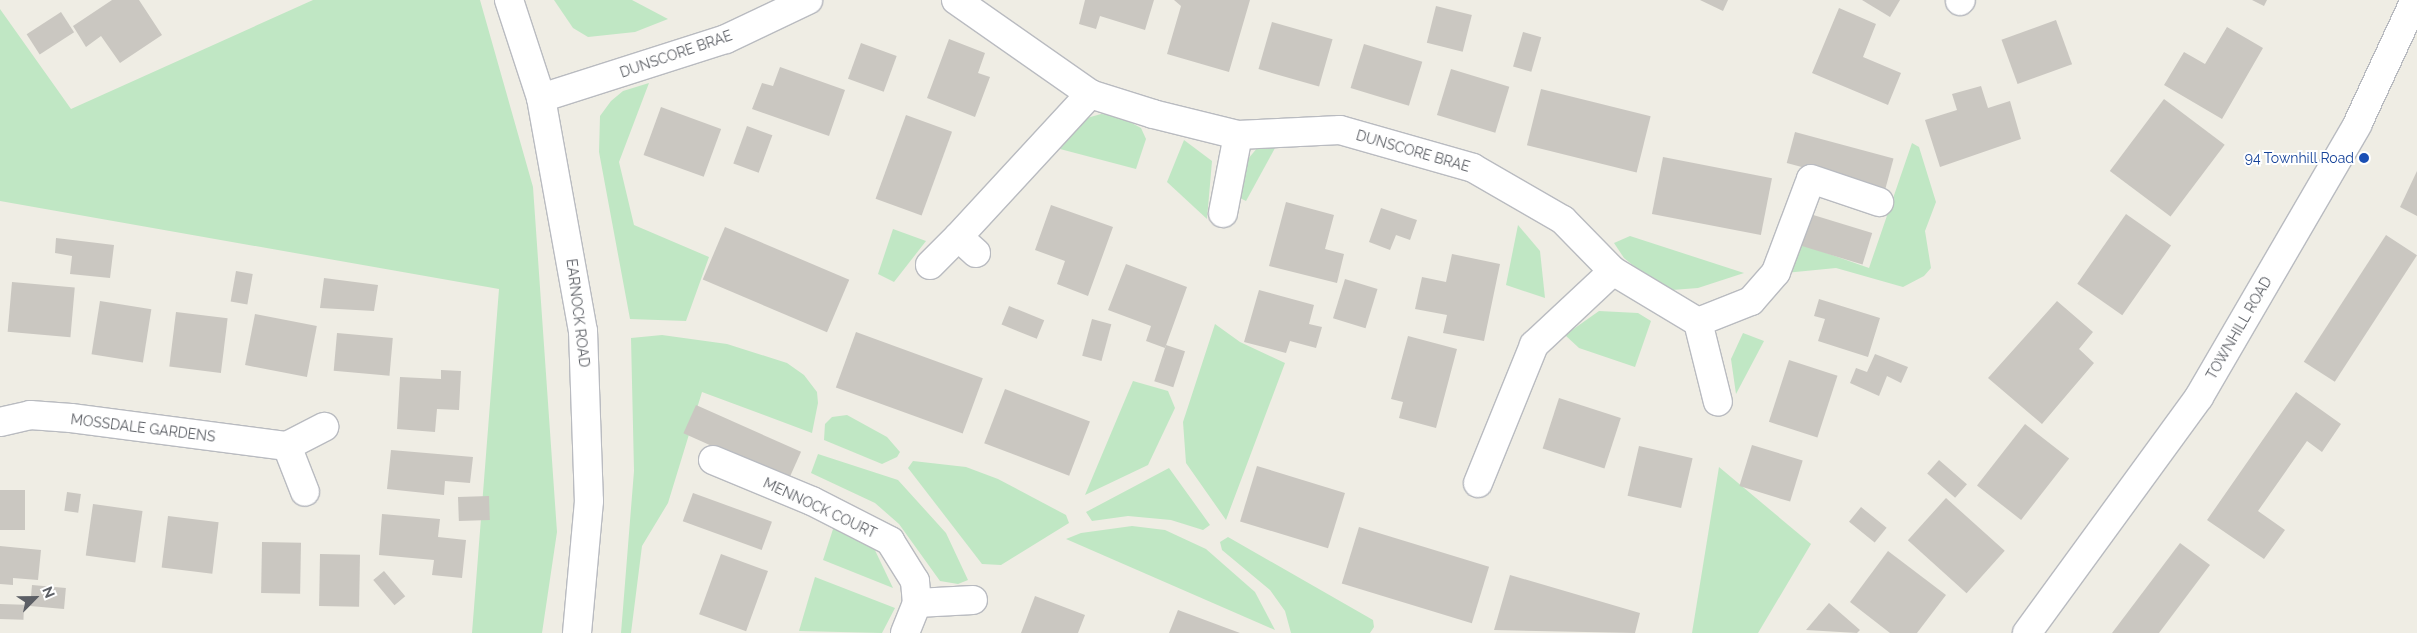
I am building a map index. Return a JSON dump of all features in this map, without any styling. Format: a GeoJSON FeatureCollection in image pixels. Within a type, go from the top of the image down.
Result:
{"type":"FeatureCollection","features":[{"type":"Feature","properties":{"kind":"street","name":"EARNOCK ROAD"},"geometry":{"type":"LineString","coordinates":[[509,0],[540,98],[583,331],[590,501],[577,633]]}},
{"type":"Feature","properties":{"kind":"street","name":"DUNSCORE BRAE"},"geometry":{"type":"LineString","coordinates":[[540,98],[726,39],[808,0]]}},
{"type":"Feature","properties":{"kind":"street","name":"DUNSCORE BRAE"},"geometry":{"type":"LineString","coordinates":[[956,0],[1090,94],[1238,135],[1340,130],[1473,168],[1563,220],[1613,272],[1698,322]]}},
{"type":"Feature","properties":{"kind":"street","name":"TOWNHILL ROAD"},"geometry":{"type":"LineString","coordinates":[[2026,633],[2199,398],[2357,125],[2415,0]]}},
{"type":"Feature","properties":{"kind":"street"},"geometry":{"type":"LineString","coordinates":[[930,264],[967,245],[1090,94]]}},
{"type":"Feature","properties":{"kind":"street"},"geometry":{"type":"LineString","coordinates":[[1223,213],[1238,135]]}},
{"type":"Feature","properties":{"kind":"street"},"geometry":{"type":"LineString","coordinates":[[1718,402],[1698,322],[1751,301],[1776,272],[1811,179],[1879,202]]}},
{"type":"Feature","properties":{"kind":"street"},"geometry":{"type":"LineString","coordinates":[[1478,483],[1534,345],[1613,272]]}},
{"type":"Feature","properties":{"kind":"street","name":"MOSSDALE GARDENS"},"geometry":{"type":"LineString","coordinates":[[0,422],[30,415],[71,418],[287,446]]}},
{"type":"Feature","properties":{"kind":"street"},"geometry":{"type":"LineString","coordinates":[[305,492],[287,446],[324,427]]}},
{"type":"Feature","properties":{"kind":"street","name":"MENNOCK COURT"},"geometry":{"type":"LineString","coordinates":[[713,460],[812,501],[890,541],[915,581],[917,603]]}},
{"type":"Feature","properties":{"kind":"street"},"geometry":{"type":"LineString","coordinates":[[905,633],[917,603],[973,600]]}},
{"type":"Feature","properties":{"kind":"green space"},"geometry":{"type":"Polygon","coordinates":[[[313,0],[480,0],[533,187],[557,532],[542,633],[472,633],[499,289],[0,201],[0,9],[71,109],[313,0]]]}},
{"type":"Feature","properties":{"kind":"green space"},"geometry":{"type":"Polygon","coordinates":[[[554,0],[632,0],[668,19],[635,32],[588,37],[573,28],[554,0]]]}},
{"type":"Feature","properties":{"kind":"green space"},"geometry":{"type":"Polygon","coordinates":[[[649,83],[619,162],[634,225],[709,257],[686,321],[630,319],[599,152],[600,116],[611,101],[623,91],[649,83]]]}},
{"type":"Feature","properties":{"kind":"green space"},"geometry":{"type":"Polygon","coordinates":[[[1101,114],[1117,115],[1141,128],[1146,139],[1136,169],[1060,149],[1087,118],[1101,114]]]}},
{"type":"Feature","properties":{"kind":"green space"},"geometry":{"type":"Polygon","coordinates":[[[1184,140],[1212,161],[1207,219],[1167,182],[1184,140]]]}},
{"type":"Feature","properties":{"kind":"green space"},"geometry":{"type":"Polygon","coordinates":[[[1912,143],[1919,147],[1936,202],[1925,231],[1931,268],[1924,276],[1903,287],[1836,268],[1785,273],[1798,243],[1869,268],[1912,143]]]}},
{"type":"Feature","properties":{"kind":"green space"},"geometry":{"type":"Polygon","coordinates":[[[1258,147],[1275,148],[1246,201],[1240,198],[1243,165],[1258,147]]]}},
{"type":"Feature","properties":{"kind":"green space"},"geometry":{"type":"Polygon","coordinates":[[[1518,225],[1540,251],[1545,298],[1506,285],[1518,225]]]}},
{"type":"Feature","properties":{"kind":"green space"},"geometry":{"type":"Polygon","coordinates":[[[893,229],[926,241],[894,282],[878,274],[893,229]]]}},
{"type":"Feature","properties":{"kind":"green space"},"geometry":{"type":"Polygon","coordinates":[[[1630,236],[1744,273],[1698,288],[1672,290],[1656,284],[1624,258],[1614,243],[1630,236]]]}},
{"type":"Feature","properties":{"kind":"green space"},"geometry":{"type":"Polygon","coordinates":[[[1599,311],[1638,313],[1651,321],[1635,367],[1579,348],[1565,335],[1599,311]]]}},
{"type":"Feature","properties":{"kind":"green space"},"geometry":{"type":"Polygon","coordinates":[[[1215,324],[1240,342],[1285,363],[1226,520],[1186,463],[1183,422],[1215,324]]]}},
{"type":"Feature","properties":{"kind":"green space"},"geometry":{"type":"Polygon","coordinates":[[[1743,333],[1764,341],[1736,394],[1731,359],[1743,333]]]}},
{"type":"Feature","properties":{"kind":"green space"},"geometry":{"type":"Polygon","coordinates":[[[662,335],[727,344],[787,363],[804,375],[817,392],[818,403],[812,433],[702,392],[668,503],[642,546],[631,633],[621,633],[634,471],[631,338],[662,335]]]}},
{"type":"Feature","properties":{"kind":"green space"},"geometry":{"type":"Polygon","coordinates":[[[1133,381],[1168,391],[1175,408],[1148,465],[1085,495],[1133,381]]]}},
{"type":"Feature","properties":{"kind":"green space"},"geometry":{"type":"Polygon","coordinates":[[[847,415],[887,437],[900,452],[897,457],[882,464],[824,440],[825,424],[832,417],[847,415]]]}},
{"type":"Feature","properties":{"kind":"green space"},"geometry":{"type":"Polygon","coordinates":[[[818,454],[898,480],[946,533],[968,580],[958,584],[940,581],[899,524],[875,503],[811,473],[818,454]]]}},
{"type":"Feature","properties":{"kind":"green space"},"geometry":{"type":"Polygon","coordinates":[[[913,461],[966,467],[998,479],[1066,515],[1069,523],[1001,565],[982,564],[908,468],[913,461]]]}},
{"type":"Feature","properties":{"kind":"green space"},"geometry":{"type":"Polygon","coordinates":[[[1719,467],[1811,544],[1758,633],[1692,633],[1719,467]]]}},
{"type":"Feature","properties":{"kind":"green space"},"geometry":{"type":"Polygon","coordinates":[[[1169,468],[1210,525],[1203,530],[1171,520],[1128,516],[1092,521],[1086,512],[1169,468]]]}},
{"type":"Feature","properties":{"kind":"green space"},"geometry":{"type":"Polygon","coordinates":[[[835,523],[872,544],[893,588],[823,560],[835,523]]]}},
{"type":"Feature","properties":{"kind":"green space"},"geometry":{"type":"Polygon","coordinates":[[[1132,526],[1165,530],[1206,549],[1255,592],[1275,630],[1066,539],[1081,533],[1132,526]]]}},
{"type":"Feature","properties":{"kind":"green space"},"geometry":{"type":"Polygon","coordinates":[[[1228,537],[1373,620],[1374,627],[1370,633],[1291,633],[1285,611],[1270,590],[1222,550],[1220,542],[1228,537]]]}},
{"type":"Feature","properties":{"kind":"green space"},"geometry":{"type":"Polygon","coordinates":[[[815,577],[895,608],[882,633],[799,631],[815,577]]]}},
{"type":"Feature","properties":{"kind":"building"},"geometry":{"type":"Polygon","coordinates":[[[112,0],[139,0],[162,35],[120,63],[101,36],[86,47],[73,26],[112,0]]]}},
{"type":"Feature","properties":{"kind":"building"},"geometry":{"type":"Polygon","coordinates":[[[1085,0],[1154,0],[1145,30],[1100,16],[1096,29],[1079,24],[1085,0]]]}},
{"type":"Feature","properties":{"kind":"building"},"geometry":{"type":"Polygon","coordinates":[[[1174,0],[1250,0],[1229,72],[1167,54],[1181,6],[1174,0]]]}},
{"type":"Feature","properties":{"kind":"building"},"geometry":{"type":"Polygon","coordinates":[[[1700,0],[1728,0],[1723,11],[1700,0]]]}},
{"type":"Feature","properties":{"kind":"building"},"geometry":{"type":"Polygon","coordinates":[[[1862,0],[1900,0],[1890,17],[1862,0]]]}},
{"type":"Feature","properties":{"kind":"building"},"geometry":{"type":"Polygon","coordinates":[[[2252,0],[2267,0],[2264,6],[2252,0]]]}},
{"type":"Feature","properties":{"kind":"building"},"geometry":{"type":"Polygon","coordinates":[[[1436,6],[1472,15],[1463,52],[1427,43],[1436,6]]]}},
{"type":"Feature","properties":{"kind":"building"},"geometry":{"type":"Polygon","coordinates":[[[1839,8],[1876,24],[1863,57],[1901,73],[1888,105],[1812,73],[1839,8]]]}},
{"type":"Feature","properties":{"kind":"building"},"geometry":{"type":"Polygon","coordinates":[[[61,12],[74,32],[40,54],[27,34],[61,12]]]}},
{"type":"Feature","properties":{"kind":"building"},"geometry":{"type":"Polygon","coordinates":[[[2056,20],[2072,64],[2018,84],[2001,40],[2056,20]]]}},
{"type":"Feature","properties":{"kind":"building"},"geometry":{"type":"Polygon","coordinates":[[[1272,22],[1333,39],[1319,86],[1258,69],[1272,22]]]}},
{"type":"Feature","properties":{"kind":"building"},"geometry":{"type":"Polygon","coordinates":[[[2227,27],[2263,48],[2222,119],[2164,85],[2184,52],[2205,64],[2227,27]]]}},
{"type":"Feature","properties":{"kind":"building"},"geometry":{"type":"Polygon","coordinates":[[[1523,32],[1541,37],[1531,72],[1513,67],[1523,32]]]}},
{"type":"Feature","properties":{"kind":"building"},"geometry":{"type":"Polygon","coordinates":[[[949,39],[985,53],[978,73],[990,77],[975,117],[927,98],[949,39]]]}},
{"type":"Feature","properties":{"kind":"building"},"geometry":{"type":"Polygon","coordinates":[[[861,43],[897,56],[884,92],[848,79],[861,43]]]}},
{"type":"Feature","properties":{"kind":"building"},"geometry":{"type":"Polygon","coordinates":[[[1364,44],[1422,62],[1409,106],[1351,88],[1364,44]]]}},
{"type":"Feature","properties":{"kind":"building"},"geometry":{"type":"Polygon","coordinates":[[[780,67],[845,90],[829,136],[752,109],[762,83],[773,86],[780,67]]]}},
{"type":"Feature","properties":{"kind":"building"},"geometry":{"type":"Polygon","coordinates":[[[1451,69],[1509,87],[1495,133],[1437,115],[1451,69]]]}},
{"type":"Feature","properties":{"kind":"building"},"geometry":{"type":"Polygon","coordinates":[[[1981,86],[1988,108],[2010,101],[2021,139],[1940,167],[1925,120],[1957,110],[1952,94],[1981,86]]]}},
{"type":"Feature","properties":{"kind":"building"},"geometry":{"type":"Polygon","coordinates":[[[1541,89],[1651,116],[1637,173],[1527,145],[1541,89]]]}},
{"type":"Feature","properties":{"kind":"building"},"geometry":{"type":"Polygon","coordinates":[[[2164,99],[2225,145],[2171,217],[2110,171],[2164,99]]]}},
{"type":"Feature","properties":{"kind":"building"},"geometry":{"type":"Polygon","coordinates":[[[661,107],[721,129],[704,177],[644,155],[661,107]]]}},
{"type":"Feature","properties":{"kind":"building"},"geometry":{"type":"Polygon","coordinates":[[[906,115],[952,132],[922,215],[876,199],[906,115]]]}},
{"type":"Feature","properties":{"kind":"building"},"geometry":{"type":"Polygon","coordinates":[[[747,126],[772,135],[759,173],[733,164],[747,126]]]}},
{"type":"Feature","properties":{"kind":"building"},"geometry":{"type":"Polygon","coordinates":[[[1795,132],[1894,158],[1885,189],[1787,163],[1795,132]]]}},
{"type":"Feature","properties":{"kind":"building"},"geometry":{"type":"Polygon","coordinates":[[[1663,157],[1772,178],[1761,235],[1652,214],[1663,157]]]}},
{"type":"Feature","properties":{"kind":"building"},"geometry":{"type":"Polygon","coordinates":[[[2417,171],[2417,216],[2400,207],[2417,171]]]}},
{"type":"Feature","properties":{"kind":"building"},"geometry":{"type":"Polygon","coordinates":[[[1286,202],[1334,215],[1325,249],[1344,254],[1337,283],[1269,266],[1286,202]]]}},
{"type":"Feature","properties":{"kind":"building"},"geometry":{"type":"Polygon","coordinates":[[[1051,205],[1113,227],[1088,296],[1057,284],[1065,261],[1035,250],[1051,205]]]}},
{"type":"Feature","properties":{"kind":"building"},"geometry":{"type":"Polygon","coordinates":[[[1381,208],[1417,220],[1410,240],[1396,235],[1390,250],[1369,242],[1381,208]]]}},
{"type":"Feature","properties":{"kind":"building"},"geometry":{"type":"Polygon","coordinates":[[[1810,214],[1872,233],[1863,265],[1800,246],[1810,214]]]}},
{"type":"Feature","properties":{"kind":"building"},"geometry":{"type":"Polygon","coordinates":[[[2126,214],[2171,246],[2122,315],[2077,284],[2126,214]]]}},
{"type":"Feature","properties":{"kind":"building"},"geometry":{"type":"Polygon","coordinates":[[[725,227],[849,280],[827,332],[703,279],[725,227]]]}},
{"type":"Feature","properties":{"kind":"building"},"geometry":{"type":"Polygon","coordinates":[[[2386,235],[2417,255],[2335,382],[2304,362],[2386,235]]]}},
{"type":"Feature","properties":{"kind":"building"},"geometry":{"type":"Polygon","coordinates":[[[56,238],[114,245],[110,278],[70,274],[72,256],[55,253],[56,238]]]}},
{"type":"Feature","properties":{"kind":"building"},"geometry":{"type":"Polygon","coordinates":[[[1452,254],[1500,264],[1484,341],[1443,333],[1447,315],[1415,309],[1422,277],[1446,282],[1452,254]]]}},
{"type":"Feature","properties":{"kind":"building"},"geometry":{"type":"Polygon","coordinates":[[[1126,264],[1187,287],[1165,348],[1146,341],[1151,326],[1108,310],[1126,264]]]}},
{"type":"Feature","properties":{"kind":"building"},"geometry":{"type":"Polygon","coordinates":[[[236,271],[253,274],[247,304],[231,302],[236,271]]]}},
{"type":"Feature","properties":{"kind":"building"},"geometry":{"type":"Polygon","coordinates":[[[324,278],[378,285],[374,311],[320,308],[324,278]]]}},
{"type":"Feature","properties":{"kind":"building"},"geometry":{"type":"Polygon","coordinates":[[[1345,279],[1378,289],[1366,328],[1333,318],[1345,279]]]}},
{"type":"Feature","properties":{"kind":"building"},"geometry":{"type":"Polygon","coordinates":[[[12,282],[75,287],[70,337],[8,332],[12,282]]]}},
{"type":"Feature","properties":{"kind":"building"},"geometry":{"type":"Polygon","coordinates":[[[1259,290],[1314,305],[1309,324],[1322,327],[1316,348],[1290,341],[1286,353],[1244,342],[1259,290]]]}},
{"type":"Feature","properties":{"kind":"building"},"geometry":{"type":"Polygon","coordinates":[[[1819,299],[1880,318],[1868,357],[1818,341],[1825,319],[1814,316],[1819,299]]]}},
{"type":"Feature","properties":{"kind":"building"},"geometry":{"type":"Polygon","coordinates":[[[100,301],[151,309],[143,362],[92,354],[100,301]]]}},
{"type":"Feature","properties":{"kind":"building"},"geometry":{"type":"Polygon","coordinates":[[[2057,301],[2093,332],[2079,349],[2094,363],[2042,424],[1988,378],[2057,301]]]}},
{"type":"Feature","properties":{"kind":"building"},"geometry":{"type":"Polygon","coordinates":[[[1009,306],[1044,320],[1037,339],[1002,325],[1009,306]]]}},
{"type":"Feature","properties":{"kind":"building"},"geometry":{"type":"Polygon","coordinates":[[[176,312],[228,318],[221,373],[169,367],[176,312]]]}},
{"type":"Feature","properties":{"kind":"building"},"geometry":{"type":"Polygon","coordinates":[[[255,314],[317,326],[307,377],[245,365],[255,314]]]}},
{"type":"Feature","properties":{"kind":"building"},"geometry":{"type":"Polygon","coordinates":[[[1092,319],[1111,324],[1101,361],[1082,356],[1092,319]]]}},
{"type":"Feature","properties":{"kind":"building"},"geometry":{"type":"Polygon","coordinates":[[[856,332],[983,378],[963,434],[836,387],[856,332]]]}},
{"type":"Feature","properties":{"kind":"building"},"geometry":{"type":"Polygon","coordinates":[[[337,333],[393,338],[389,376],[334,371],[337,333]]]}},
{"type":"Feature","properties":{"kind":"building"},"geometry":{"type":"Polygon","coordinates":[[[1408,336],[1457,349],[1436,428],[1399,418],[1403,402],[1391,399],[1408,336]]]}},
{"type":"Feature","properties":{"kind":"building"},"geometry":{"type":"Polygon","coordinates":[[[1166,345],[1185,351],[1173,387],[1154,381],[1166,345]]]}},
{"type":"Feature","properties":{"kind":"building"},"geometry":{"type":"Polygon","coordinates":[[[1875,354],[1908,367],[1901,383],[1887,376],[1879,396],[1850,383],[1856,368],[1867,372],[1875,354]]]}},
{"type":"Feature","properties":{"kind":"building"},"geometry":{"type":"Polygon","coordinates":[[[1789,360],[1838,376],[1817,438],[1769,422],[1789,360]]]}},
{"type":"Feature","properties":{"kind":"building"},"geometry":{"type":"Polygon","coordinates":[[[441,370],[461,371],[459,410],[437,409],[435,432],[397,429],[400,377],[441,379],[441,370]]]}},
{"type":"Feature","properties":{"kind":"building"},"geometry":{"type":"Polygon","coordinates":[[[1005,389],[1090,422],[1069,476],[984,443],[1005,389]]]}},
{"type":"Feature","properties":{"kind":"building"},"geometry":{"type":"Polygon","coordinates":[[[2296,392],[2341,424],[2322,452],[2307,441],[2258,511],[2285,530],[2264,559],[2207,520],[2296,392]]]}},
{"type":"Feature","properties":{"kind":"building"},"geometry":{"type":"Polygon","coordinates":[[[1559,398],[1621,418],[1604,468],[1543,448],[1559,398]]]}},
{"type":"Feature","properties":{"kind":"building"},"geometry":{"type":"Polygon","coordinates":[[[696,405],[801,452],[788,480],[683,433],[696,405]]]}},
{"type":"Feature","properties":{"kind":"building"},"geometry":{"type":"Polygon","coordinates":[[[2025,424],[2069,458],[2021,520],[1977,485],[2025,424]]]}},
{"type":"Feature","properties":{"kind":"building"},"geometry":{"type":"Polygon","coordinates":[[[1752,445],[1803,460],[1790,502],[1739,486],[1752,445]]]}},
{"type":"Feature","properties":{"kind":"building"},"geometry":{"type":"Polygon","coordinates":[[[1639,446],[1693,458],[1681,508],[1628,496],[1639,446]]]}},
{"type":"Feature","properties":{"kind":"building"},"geometry":{"type":"Polygon","coordinates":[[[391,450],[473,457],[470,483],[445,481],[444,495],[387,489],[391,450]]]}},
{"type":"Feature","properties":{"kind":"building"},"geometry":{"type":"Polygon","coordinates":[[[1939,460],[1967,484],[1955,498],[1927,474],[1939,460]]]}},
{"type":"Feature","properties":{"kind":"building"},"geometry":{"type":"Polygon","coordinates":[[[1257,466],[1345,493],[1328,548],[1240,521],[1257,466]]]}},
{"type":"Feature","properties":{"kind":"building"},"geometry":{"type":"Polygon","coordinates":[[[0,490],[25,490],[25,530],[0,530],[0,490]]]}},
{"type":"Feature","properties":{"kind":"building"},"geometry":{"type":"Polygon","coordinates":[[[67,492],[81,494],[78,513],[64,511],[67,492]]]}},
{"type":"Feature","properties":{"kind":"building"},"geometry":{"type":"Polygon","coordinates":[[[693,493],[772,522],[762,550],[683,521],[693,493]]]}},
{"type":"Feature","properties":{"kind":"building"},"geometry":{"type":"Polygon","coordinates":[[[489,496],[490,520],[459,521],[458,497],[489,496]]]}},
{"type":"Feature","properties":{"kind":"building"},"geometry":{"type":"Polygon","coordinates":[[[1946,498],[2005,551],[1967,593],[1908,540],[1946,498]]]}},
{"type":"Feature","properties":{"kind":"building"},"geometry":{"type":"Polygon","coordinates":[[[93,504],[143,511],[135,562],[86,555],[93,504]]]}},
{"type":"Feature","properties":{"kind":"building"},"geometry":{"type":"Polygon","coordinates":[[[1861,507],[1887,528],[1875,543],[1849,522],[1861,507]]]}},
{"type":"Feature","properties":{"kind":"building"},"geometry":{"type":"Polygon","coordinates":[[[382,514],[440,519],[438,537],[466,540],[462,578],[432,575],[434,560],[379,555],[382,514]]]}},
{"type":"Feature","properties":{"kind":"building"},"geometry":{"type":"Polygon","coordinates":[[[168,516],[219,522],[212,574],[162,568],[168,516]]]}},
{"type":"Feature","properties":{"kind":"building"},"geometry":{"type":"Polygon","coordinates":[[[1359,527],[1489,567],[1472,623],[1342,583],[1359,527]]]}},
{"type":"Feature","properties":{"kind":"building"},"geometry":{"type":"Polygon","coordinates":[[[262,542],[301,543],[300,594],[261,593],[262,542]]]}},
{"type":"Feature","properties":{"kind":"building"},"geometry":{"type":"Polygon","coordinates":[[[2180,543],[2210,565],[2159,633],[2112,633],[2180,543]]]}},
{"type":"Feature","properties":{"kind":"building"},"geometry":{"type":"Polygon","coordinates":[[[0,546],[41,550],[38,580],[13,578],[13,585],[0,584],[0,546]]]}},
{"type":"Feature","properties":{"kind":"building"},"geometry":{"type":"Polygon","coordinates":[[[1888,551],[1946,595],[1917,633],[1890,633],[1850,602],[1888,551]]]}},
{"type":"Feature","properties":{"kind":"building"},"geometry":{"type":"Polygon","coordinates":[[[320,554],[360,555],[359,607],[319,606],[320,554]]]}},
{"type":"Feature","properties":{"kind":"building"},"geometry":{"type":"Polygon","coordinates":[[[721,554],[768,571],[746,631],[699,614],[721,554]]]}},
{"type":"Feature","properties":{"kind":"building"},"geometry":{"type":"Polygon","coordinates":[[[384,571],[405,596],[394,605],[373,580],[384,571]]]}},
{"type":"Feature","properties":{"kind":"building"},"geometry":{"type":"Polygon","coordinates":[[[1510,575],[1640,613],[1635,633],[1494,630],[1510,575]]]}},
{"type":"Feature","properties":{"kind":"building"},"geometry":{"type":"Polygon","coordinates":[[[32,585],[66,588],[64,609],[30,606],[32,585]]]}},
{"type":"Feature","properties":{"kind":"building"},"geometry":{"type":"Polygon","coordinates":[[[1035,596],[1085,615],[1078,633],[1021,633],[1035,596]]]}},
{"type":"Feature","properties":{"kind":"building"},"geometry":{"type":"Polygon","coordinates":[[[1829,603],[1860,630],[1857,633],[1806,630],[1829,603]]]}},
{"type":"Feature","properties":{"kind":"building"},"geometry":{"type":"Polygon","coordinates":[[[0,604],[24,605],[23,620],[0,619],[0,604]]]}},
{"type":"Feature","properties":{"kind":"building"},"geometry":{"type":"Polygon","coordinates":[[[1178,610],[1240,633],[1169,633],[1178,610]]]}},
{"type":"Feature","properties":{"kind":"place","name":"94 Townhill Road"},"geometry":{"type":"Point","coordinates":[2364,158]}}]}
